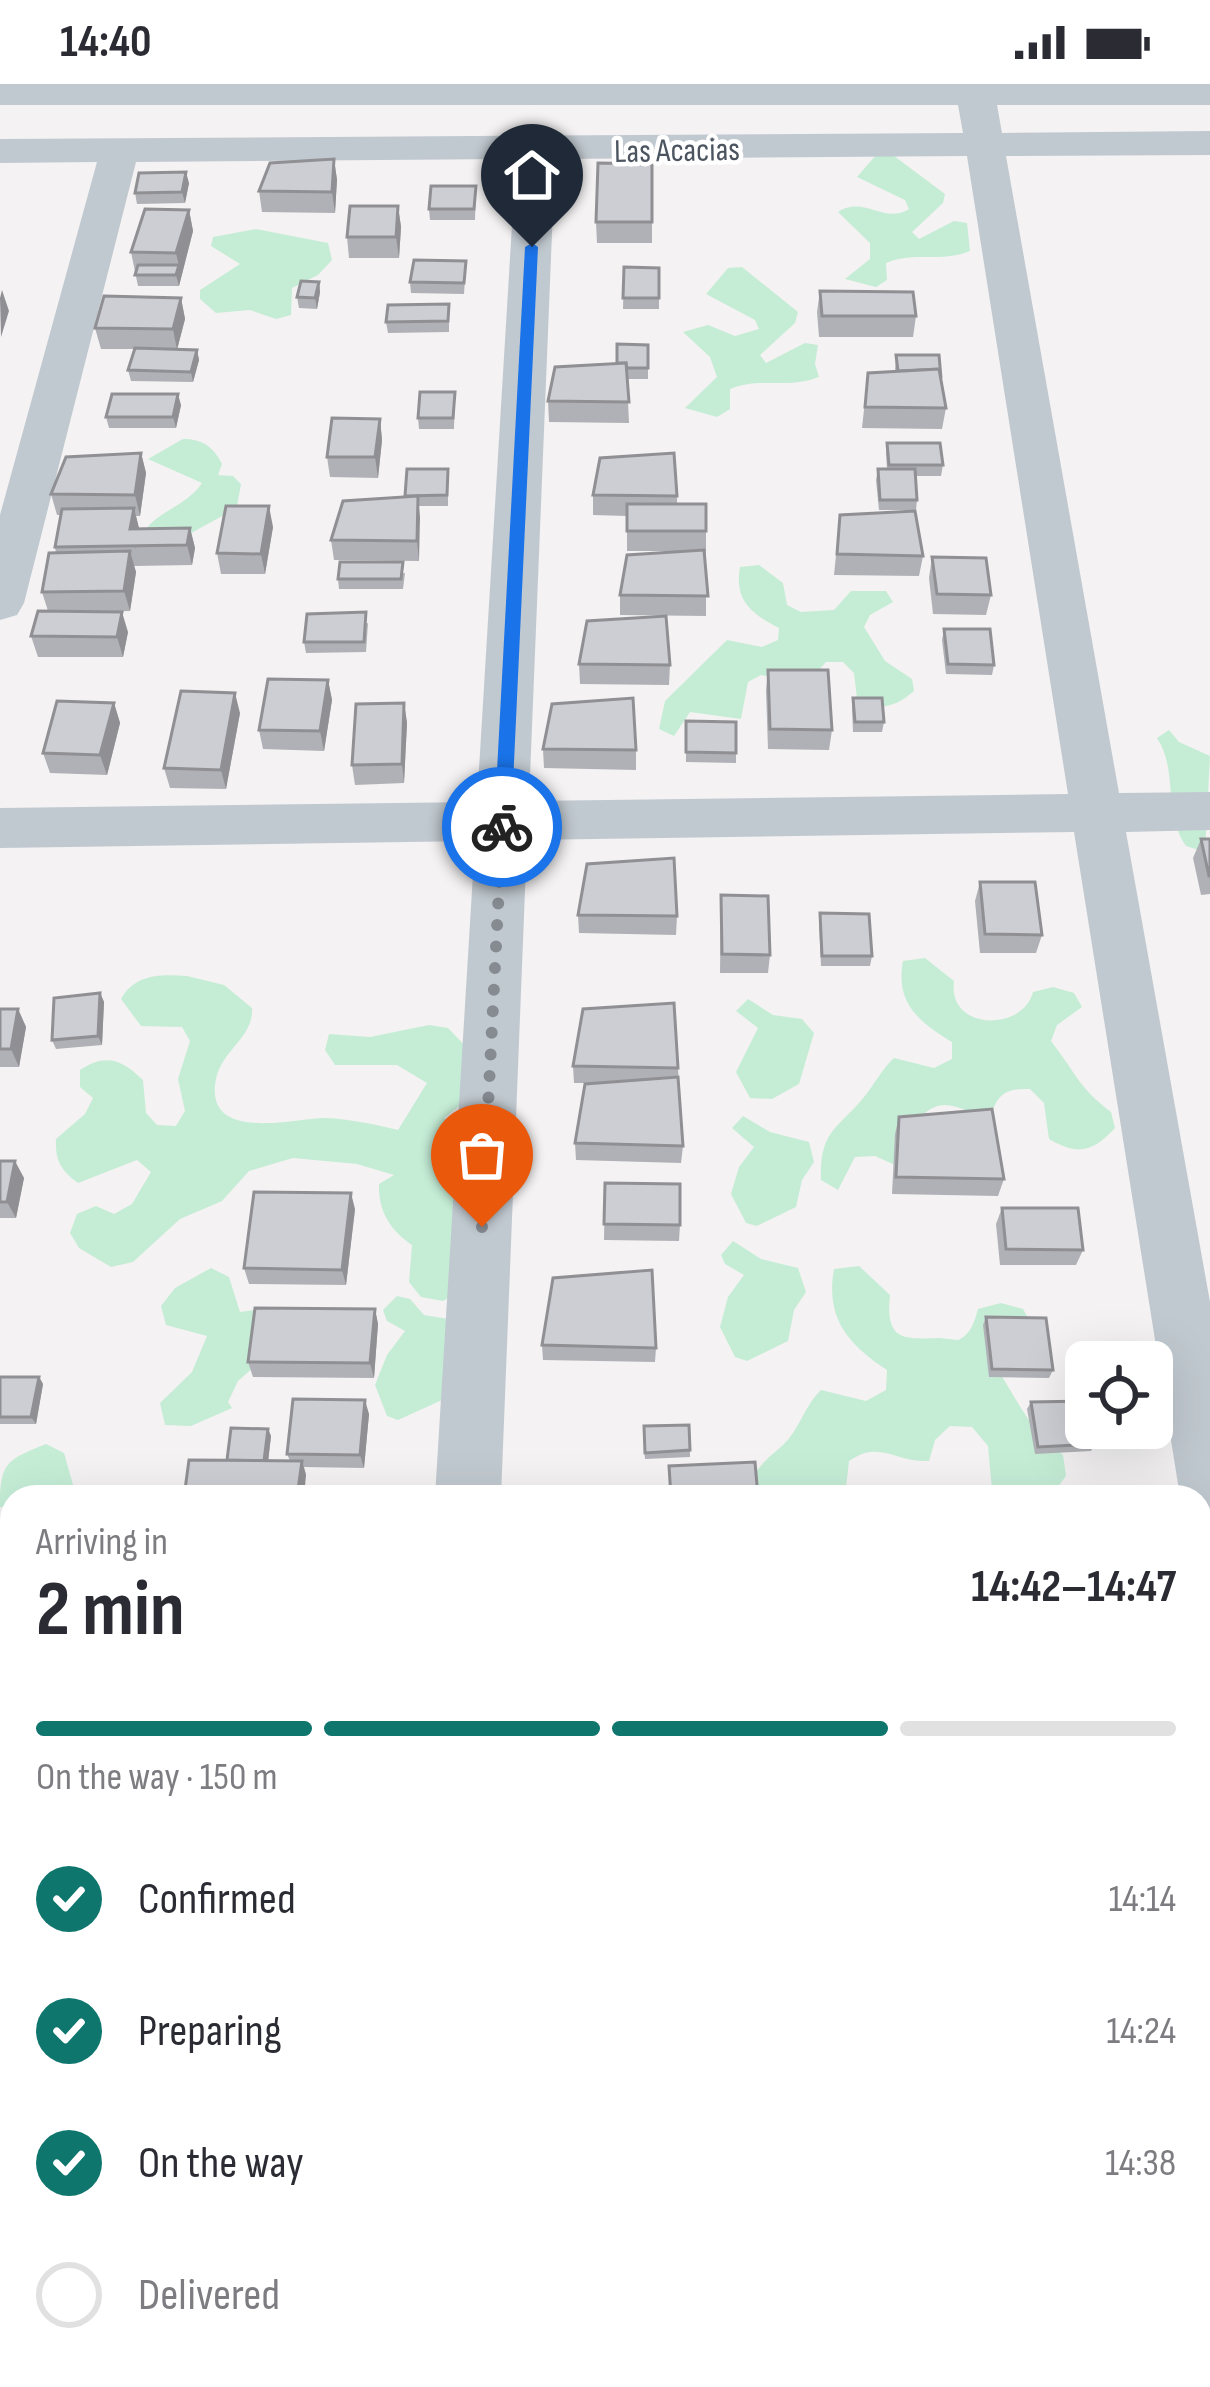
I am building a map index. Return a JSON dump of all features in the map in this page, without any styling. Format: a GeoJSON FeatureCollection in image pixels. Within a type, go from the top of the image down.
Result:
{"type":"FeatureCollection","features":[{"type":"Feature","properties":{"kind":"street","name":"Las Acacias"},"geometry":{"type":"LineString","coordinates":[[0,94],[978,108],[1210,143]]}},
{"type":"Feature","properties":{"kind":"street","name":"Las Acacias"},"geometry":{"type":"LineString","coordinates":[[0,151],[536,151],[978,108],[1210,94]]}},
{"type":"Feature","properties":{"kind":"street"},"geometry":{"type":"LineString","coordinates":[[978,108],[1210,1484]]}},
{"type":"Feature","properties":{"kind":"street"},"geometry":{"type":"LineString","coordinates":[[469,1485],[536,151]]}},
{"type":"Feature","properties":{"kind":"street"},"geometry":{"type":"LineString","coordinates":[[0,603],[119,152]]}},
{"type":"Feature","properties":{"kind":"street"},"geometry":{"type":"LineString","coordinates":[[0,828],[1210,811]]}},
{"type":"Feature","properties":{"kind":"green space"},"geometry":{"type":"Polygon","coordinates":[[[890,153],[945,194],[943,203],[912,232],[919,239],[954,221],[967,223],[970,251],[886,263],[887,280],[876,287],[845,279],[870,259],[870,243],[838,212],[857,207],[891,214],[909,209],[905,200],[857,177],[877,154],[890,153]]]}},
{"type":"Feature","properties":{"kind":"green space"},"geometry":{"type":"Polygon","coordinates":[[[256,229],[328,243],[332,260],[318,275],[292,288],[291,315],[276,319],[250,310],[216,313],[200,299],[200,290],[240,264],[211,246],[213,237],[256,229]]]}},
{"type":"Feature","properties":{"kind":"green space"},"geometry":{"type":"Polygon","coordinates":[[[742,267],[798,312],[795,323],[760,355],[766,363],[805,343],[818,345],[819,377],[730,389],[730,409],[717,417],[685,408],[717,377],[710,357],[683,332],[708,325],[735,336],[759,329],[755,320],[706,294],[728,268],[742,267]]]}},
{"type":"Feature","properties":{"kind":"green space"},"geometry":{"type":"Polygon","coordinates":[[[183,439],[211,448],[222,464],[218,475],[233,476],[241,484],[237,506],[271,509],[257,517],[224,515],[184,537],[144,533],[202,483],[148,459],[183,439]]]}},
{"type":"Feature","properties":{"kind":"green space"},"geometry":{"type":"Polygon","coordinates":[[[759,565],[783,583],[787,605],[801,612],[834,610],[851,591],[886,591],[893,602],[870,615],[864,627],[885,661],[912,679],[914,691],[887,706],[865,703],[857,699],[854,673],[843,662],[826,662],[808,682],[761,675],[748,682],[741,719],[690,712],[674,736],[659,729],[665,701],[727,640],[762,647],[778,640],[779,628],[753,612],[740,589],[740,567],[759,565]]]}},
{"type":"Feature","properties":{"kind":"green space"},"geometry":{"type":"Polygon","coordinates":[[[1169,730],[1179,742],[1210,756],[1205,852],[1186,846],[1174,819],[1167,764],[1157,738],[1169,730]]]}},
{"type":"Feature","properties":{"kind":"green space"},"geometry":{"type":"Polygon","coordinates":[[[925,958],[954,981],[955,997],[973,1017],[1002,1019],[1026,1005],[1033,992],[1053,987],[1074,993],[1082,1007],[1057,1025],[1051,1041],[1084,1087],[1111,1112],[1115,1128],[1085,1149],[1059,1144],[1049,1139],[1044,1103],[1030,1089],[1015,1090],[1000,1097],[991,1115],[953,1106],[931,1108],[916,1124],[895,1165],[875,1156],[855,1157],[838,1190],[821,1180],[827,1140],[894,1058],[934,1068],[952,1059],[952,1042],[920,1019],[903,989],[903,961],[925,958]]]}},
{"type":"Feature","properties":{"kind":"green space"},"geometry":{"type":"Polygon","coordinates":[[[187,976],[224,985],[252,1008],[248,1027],[216,1079],[216,1099],[223,1113],[237,1120],[274,1123],[325,1118],[398,1130],[427,1083],[397,1065],[335,1065],[325,1050],[329,1034],[370,1037],[429,1025],[448,1028],[473,1054],[459,1106],[444,1118],[469,1133],[462,1290],[443,1301],[421,1297],[409,1282],[412,1245],[397,1233],[381,1203],[379,1184],[394,1175],[357,1164],[293,1158],[249,1171],[222,1201],[180,1219],[133,1262],[111,1267],[79,1248],[70,1233],[77,1214],[96,1206],[114,1214],[132,1204],[151,1172],[137,1160],[78,1183],[63,1169],[56,1139],[85,1114],[93,1098],[80,1087],[80,1070],[105,1060],[128,1067],[143,1080],[146,1113],[157,1125],[176,1126],[185,1111],[178,1079],[190,1041],[182,1027],[141,1026],[121,999],[141,980],[187,976]]]}},
{"type":"Feature","properties":{"kind":"green space"},"geometry":{"type":"Polygon","coordinates":[[[748,999],[773,1015],[802,1019],[814,1033],[799,1084],[772,1099],[750,1098],[736,1072],[758,1028],[736,1011],[748,999]]]}},
{"type":"Feature","properties":{"kind":"green space"},"geometry":{"type":"Polygon","coordinates":[[[743,1116],[770,1132],[809,1142],[814,1162],[802,1180],[796,1207],[757,1226],[746,1223],[731,1194],[739,1167],[754,1147],[732,1128],[743,1116]]]}},
{"type":"Feature","properties":{"kind":"green space"},"geometry":{"type":"Polygon","coordinates":[[[733,1241],[761,1259],[798,1268],[806,1292],[794,1310],[788,1341],[747,1361],[735,1357],[720,1327],[728,1297],[744,1275],[725,1264],[721,1255],[733,1241]]]}},
{"type":"Feature","properties":{"kind":"green space"},"geometry":{"type":"Polygon","coordinates":[[[859,1266],[890,1295],[894,1330],[907,1337],[958,1340],[969,1331],[978,1309],[1001,1303],[1023,1309],[1033,1327],[997,1369],[1032,1425],[1063,1455],[1066,1476],[1059,1485],[992,1485],[988,1446],[972,1427],[950,1426],[935,1440],[929,1461],[870,1452],[849,1461],[846,1485],[748,1485],[789,1439],[821,1390],[866,1401],[886,1390],[887,1370],[861,1351],[837,1316],[834,1269],[859,1266]]]}},
{"type":"Feature","properties":{"kind":"green space"},"geometry":{"type":"Polygon","coordinates":[[[211,1268],[229,1277],[240,1312],[262,1309],[255,1366],[238,1381],[228,1402],[232,1408],[191,1426],[165,1425],[160,1403],[192,1372],[207,1336],[166,1325],[161,1306],[175,1288],[211,1268]]]}},
{"type":"Feature","properties":{"kind":"green space"},"geometry":{"type":"Polygon","coordinates":[[[397,1296],[410,1299],[424,1315],[455,1320],[442,1400],[398,1420],[387,1416],[375,1385],[387,1355],[405,1331],[387,1321],[383,1310],[397,1296]]]}},
{"type":"Feature","properties":{"kind":"green space"},"geometry":{"type":"Polygon","coordinates":[[[46,1444],[64,1453],[73,1485],[2,1485],[8,1465],[46,1444]]]}},
{"type":"Feature","properties":{"kind":"building"},"geometry":{"type":"Polygon","coordinates":[[[334,159],[332,192],[259,191],[270,163],[334,159]]]}},
{"type":"Feature","properties":{"kind":"building"},"geometry":{"type":"Polygon","coordinates":[[[598,163],[652,164],[652,222],[596,222],[598,163]]]}},
{"type":"Feature","properties":{"kind":"building"},"geometry":{"type":"Polygon","coordinates":[[[186,172],[182,192],[135,193],[139,173],[186,172]]]}},
{"type":"Feature","properties":{"kind":"building"},"geometry":{"type":"Polygon","coordinates":[[[431,186],[476,186],[474,209],[429,209],[431,186]]]}},
{"type":"Feature","properties":{"kind":"building"},"geometry":{"type":"Polygon","coordinates":[[[350,206],[398,206],[396,237],[347,237],[350,206]]]}},
{"type":"Feature","properties":{"kind":"building"},"geometry":{"type":"Polygon","coordinates":[[[145,209],[189,210],[176,253],[131,252],[145,209]]]}},
{"type":"Feature","properties":{"kind":"building"},"geometry":{"type":"Polygon","coordinates":[[[414,260],[466,261],[464,283],[410,282],[414,260]]]}},
{"type":"Feature","properties":{"kind":"building"},"geometry":{"type":"Polygon","coordinates":[[[138,265],[179,265],[176,275],[135,275],[138,265]]]}},
{"type":"Feature","properties":{"kind":"building"},"geometry":{"type":"Polygon","coordinates":[[[624,267],[659,268],[659,298],[623,298],[624,267]]]}},
{"type":"Feature","properties":{"kind":"building"},"geometry":{"type":"Polygon","coordinates":[[[301,281],[319,282],[315,298],[297,297],[301,281]]]}},
{"type":"Feature","properties":{"kind":"building"},"geometry":{"type":"Polygon","coordinates":[[[820,291],[913,292],[916,316],[822,316],[820,291]]]}},
{"type":"Feature","properties":{"kind":"building"},"geometry":{"type":"Polygon","coordinates":[[[104,296],[181,298],[173,329],[95,328],[104,296]]]}},
{"type":"Feature","properties":{"kind":"building"},"geometry":{"type":"Polygon","coordinates":[[[449,304],[448,321],[386,322],[388,305],[449,304]]]}},
{"type":"Feature","properties":{"kind":"building"},"geometry":{"type":"Polygon","coordinates":[[[617,344],[648,345],[648,368],[617,363],[617,344]]]}},
{"type":"Feature","properties":{"kind":"building"},"geometry":{"type":"Polygon","coordinates":[[[135,348],[197,350],[191,372],[128,370],[135,348]]]}},
{"type":"Feature","properties":{"kind":"building"},"geometry":{"type":"Polygon","coordinates":[[[896,355],[939,355],[941,378],[939,369],[898,371],[896,355]]]}},
{"type":"Feature","properties":{"kind":"building"},"geometry":{"type":"Polygon","coordinates":[[[626,363],[629,402],[548,401],[555,367],[626,363]]]}},
{"type":"Feature","properties":{"kind":"building"},"geometry":{"type":"Polygon","coordinates":[[[939,369],[946,408],[865,407],[868,373],[939,369]]]}},
{"type":"Feature","properties":{"kind":"building"},"geometry":{"type":"Polygon","coordinates":[[[420,392],[455,392],[453,418],[418,418],[420,392]]]}},
{"type":"Feature","properties":{"kind":"building"},"geometry":{"type":"Polygon","coordinates":[[[112,394],[178,394],[173,417],[106,417],[112,394]]]}},
{"type":"Feature","properties":{"kind":"building"},"geometry":{"type":"Polygon","coordinates":[[[332,418],[380,419],[375,457],[327,457],[332,418]]]}},
{"type":"Feature","properties":{"kind":"building"},"geometry":{"type":"Polygon","coordinates":[[[887,443],[940,443],[943,465],[889,465],[887,443]]]}},
{"type":"Feature","properties":{"kind":"building"},"geometry":{"type":"Polygon","coordinates":[[[141,453],[135,495],[51,494],[66,457],[141,453]]]}},
{"type":"Feature","properties":{"kind":"building"},"geometry":{"type":"Polygon","coordinates":[[[674,453],[677,496],[593,495],[600,458],[674,453]]]}},
{"type":"Feature","properties":{"kind":"building"},"geometry":{"type":"Polygon","coordinates":[[[407,469],[448,469],[447,495],[405,496],[407,469]]]}},
{"type":"Feature","properties":{"kind":"building"},"geometry":{"type":"Polygon","coordinates":[[[878,469],[915,469],[917,500],[880,500],[878,469]]]}},
{"type":"Feature","properties":{"kind":"building"},"geometry":{"type":"Polygon","coordinates":[[[418,496],[417,541],[331,540],[343,501],[418,496]]]}},
{"type":"Feature","properties":{"kind":"building"},"geometry":{"type":"Polygon","coordinates":[[[627,504],[706,504],[706,531],[627,531],[627,504]]]}},
{"type":"Feature","properties":{"kind":"building"},"geometry":{"type":"Polygon","coordinates":[[[226,506],[269,506],[261,554],[217,553],[226,506]]]}},
{"type":"Feature","properties":{"kind":"building"},"geometry":{"type":"Polygon","coordinates":[[[134,508],[130,529],[190,528],[187,545],[55,547],[62,509],[134,508]]]}},
{"type":"Feature","properties":{"kind":"building"},"geometry":{"type":"Polygon","coordinates":[[[915,511],[923,556],[837,554],[840,515],[915,511]]]}},
{"type":"Feature","properties":{"kind":"building"},"geometry":{"type":"Polygon","coordinates":[[[704,550],[708,596],[620,595],[627,555],[704,550]]]}},
{"type":"Feature","properties":{"kind":"building"},"geometry":{"type":"Polygon","coordinates":[[[130,551],[124,591],[42,592],[49,553],[130,551]]]}},
{"type":"Feature","properties":{"kind":"building"},"geometry":{"type":"Polygon","coordinates":[[[932,557],[986,558],[991,595],[937,594],[932,557]]]}},
{"type":"Feature","properties":{"kind":"building"},"geometry":{"type":"Polygon","coordinates":[[[340,562],[403,562],[401,579],[338,579],[340,562]]]}},
{"type":"Feature","properties":{"kind":"building"},"geometry":{"type":"Polygon","coordinates":[[[38,611],[122,612],[117,637],[31,636],[38,611]]]}},
{"type":"Feature","properties":{"kind":"building"},"geometry":{"type":"Polygon","coordinates":[[[366,612],[364,642],[304,642],[307,614],[366,612]]]}},
{"type":"Feature","properties":{"kind":"building"},"geometry":{"type":"Polygon","coordinates":[[[666,616],[670,665],[579,664],[587,621],[666,616]]]}},
{"type":"Feature","properties":{"kind":"building"},"geometry":{"type":"Polygon","coordinates":[[[944,629],[990,629],[994,665],[948,664],[944,629]]]}},
{"type":"Feature","properties":{"kind":"building"},"geometry":{"type":"Polygon","coordinates":[[[768,670],[828,670],[832,730],[770,729],[768,670]]]}},
{"type":"Feature","properties":{"kind":"building"},"geometry":{"type":"Polygon","coordinates":[[[268,679],[328,680],[320,731],[259,730],[268,679]]]}},
{"type":"Feature","properties":{"kind":"building"},"geometry":{"type":"Polygon","coordinates":[[[181,691],[235,693],[221,770],[164,768],[181,691]]]}},
{"type":"Feature","properties":{"kind":"building"},"geometry":{"type":"Polygon","coordinates":[[[633,698],[636,750],[543,749],[552,704],[633,698]]]}},
{"type":"Feature","properties":{"kind":"building"},"geometry":{"type":"Polygon","coordinates":[[[853,698],[882,698],[884,722],[855,722],[853,698]]]}},
{"type":"Feature","properties":{"kind":"building"},"geometry":{"type":"Polygon","coordinates":[[[57,701],[114,703],[100,755],[43,753],[57,701]]]}},
{"type":"Feature","properties":{"kind":"building"},"geometry":{"type":"Polygon","coordinates":[[[404,703],[402,764],[352,765],[356,704],[404,703]]]}},
{"type":"Feature","properties":{"kind":"building"},"geometry":{"type":"Polygon","coordinates":[[[686,721],[736,722],[736,753],[686,752],[686,721]]]}},
{"type":"Feature","properties":{"kind":"building"},"geometry":{"type":"Polygon","coordinates":[[[1201,839],[1210,839],[1210,876],[1209,876],[1201,839]]]}},
{"type":"Feature","properties":{"kind":"building"},"geometry":{"type":"Polygon","coordinates":[[[674,858],[677,916],[578,915],[587,864],[674,858]]]}},
{"type":"Feature","properties":{"kind":"building"},"geometry":{"type":"Polygon","coordinates":[[[980,882],[1035,882],[1042,935],[985,934],[980,882]]]}},
{"type":"Feature","properties":{"kind":"building"},"geometry":{"type":"Polygon","coordinates":[[[721,895],[768,896],[770,955],[722,954],[721,895]]]}},
{"type":"Feature","properties":{"kind":"building"},"geometry":{"type":"Polygon","coordinates":[[[820,913],[869,914],[872,956],[822,956],[820,913]]]}},
{"type":"Feature","properties":{"kind":"building"},"geometry":{"type":"Polygon","coordinates":[[[100,993],[98,1036],[52,1040],[54,998],[100,993]]]}},
{"type":"Feature","properties":{"kind":"building"},"geometry":{"type":"Polygon","coordinates":[[[674,1003],[678,1068],[573,1066],[583,1009],[674,1003]]]}},
{"type":"Feature","properties":{"kind":"building"},"geometry":{"type":"Polygon","coordinates":[[[0,1009],[18,1009],[11,1049],[0,1049],[0,1009]]]}},
{"type":"Feature","properties":{"kind":"building"},"geometry":{"type":"Polygon","coordinates":[[[678,1077],[683,1146],[575,1143],[585,1084],[678,1077]]]}},
{"type":"Feature","properties":{"kind":"building"},"geometry":{"type":"Polygon","coordinates":[[[992,1109],[1004,1179],[896,1177],[899,1117],[992,1109]]]}},
{"type":"Feature","properties":{"kind":"building"},"geometry":{"type":"Polygon","coordinates":[[[0,1161],[15,1161],[7,1202],[0,1202],[0,1161]]]}},
{"type":"Feature","properties":{"kind":"building"},"geometry":{"type":"Polygon","coordinates":[[[605,1183],[680,1184],[680,1225],[604,1224],[605,1183]]]}},
{"type":"Feature","properties":{"kind":"building"},"geometry":{"type":"Polygon","coordinates":[[[254,1192],[351,1193],[342,1270],[244,1268],[254,1192]]]}},
{"type":"Feature","properties":{"kind":"building"},"geometry":{"type":"Polygon","coordinates":[[[1002,1208],[1078,1208],[1083,1250],[1006,1249],[1002,1208]]]}},
{"type":"Feature","properties":{"kind":"building"},"geometry":{"type":"Polygon","coordinates":[[[652,1270],[656,1348],[542,1345],[553,1278],[652,1270]]]}},
{"type":"Feature","properties":{"kind":"building"},"geometry":{"type":"Polygon","coordinates":[[[255,1308],[375,1309],[370,1363],[248,1362],[255,1308]]]}},
{"type":"Feature","properties":{"kind":"building"},"geometry":{"type":"Polygon","coordinates":[[[986,1317],[1046,1318],[1053,1370],[992,1369],[986,1317]]]}},
{"type":"Feature","properties":{"kind":"building"},"geometry":{"type":"Polygon","coordinates":[[[0,1377],[39,1377],[31,1417],[0,1417],[0,1377]]]}},
{"type":"Feature","properties":{"kind":"building"},"geometry":{"type":"Polygon","coordinates":[[[293,1399],[365,1400],[360,1455],[287,1454],[293,1399]]]}},
{"type":"Feature","properties":{"kind":"building"},"geometry":{"type":"Polygon","coordinates":[[[1065,1401],[1065,1446],[1038,1447],[1031,1402],[1065,1401]]]}},
{"type":"Feature","properties":{"kind":"building"},"geometry":{"type":"Polygon","coordinates":[[[689,1425],[690,1450],[645,1453],[644,1426],[689,1425]]]}},
{"type":"Feature","properties":{"kind":"building"},"geometry":{"type":"Polygon","coordinates":[[[231,1428],[268,1429],[264,1461],[227,1460],[231,1428]]]}},
{"type":"Feature","properties":{"kind":"building"},"geometry":{"type":"Polygon","coordinates":[[[189,1460],[302,1461],[299,1485],[186,1485],[189,1460]]]}},
{"type":"Feature","properties":{"kind":"building"},"geometry":{"type":"Polygon","coordinates":[[[755,1462],[757,1485],[670,1485],[669,1466],[755,1462]]]}},
{"type":"Feature","properties":{"kind":"way so far"},"geometry":{"type":"LineString","coordinates":[[482,1227],[502,827]]}},
{"type":"Feature","properties":{"kind":"route"},"geometry":{"type":"LineString","coordinates":[[502,827],[532,247]]}}]}
